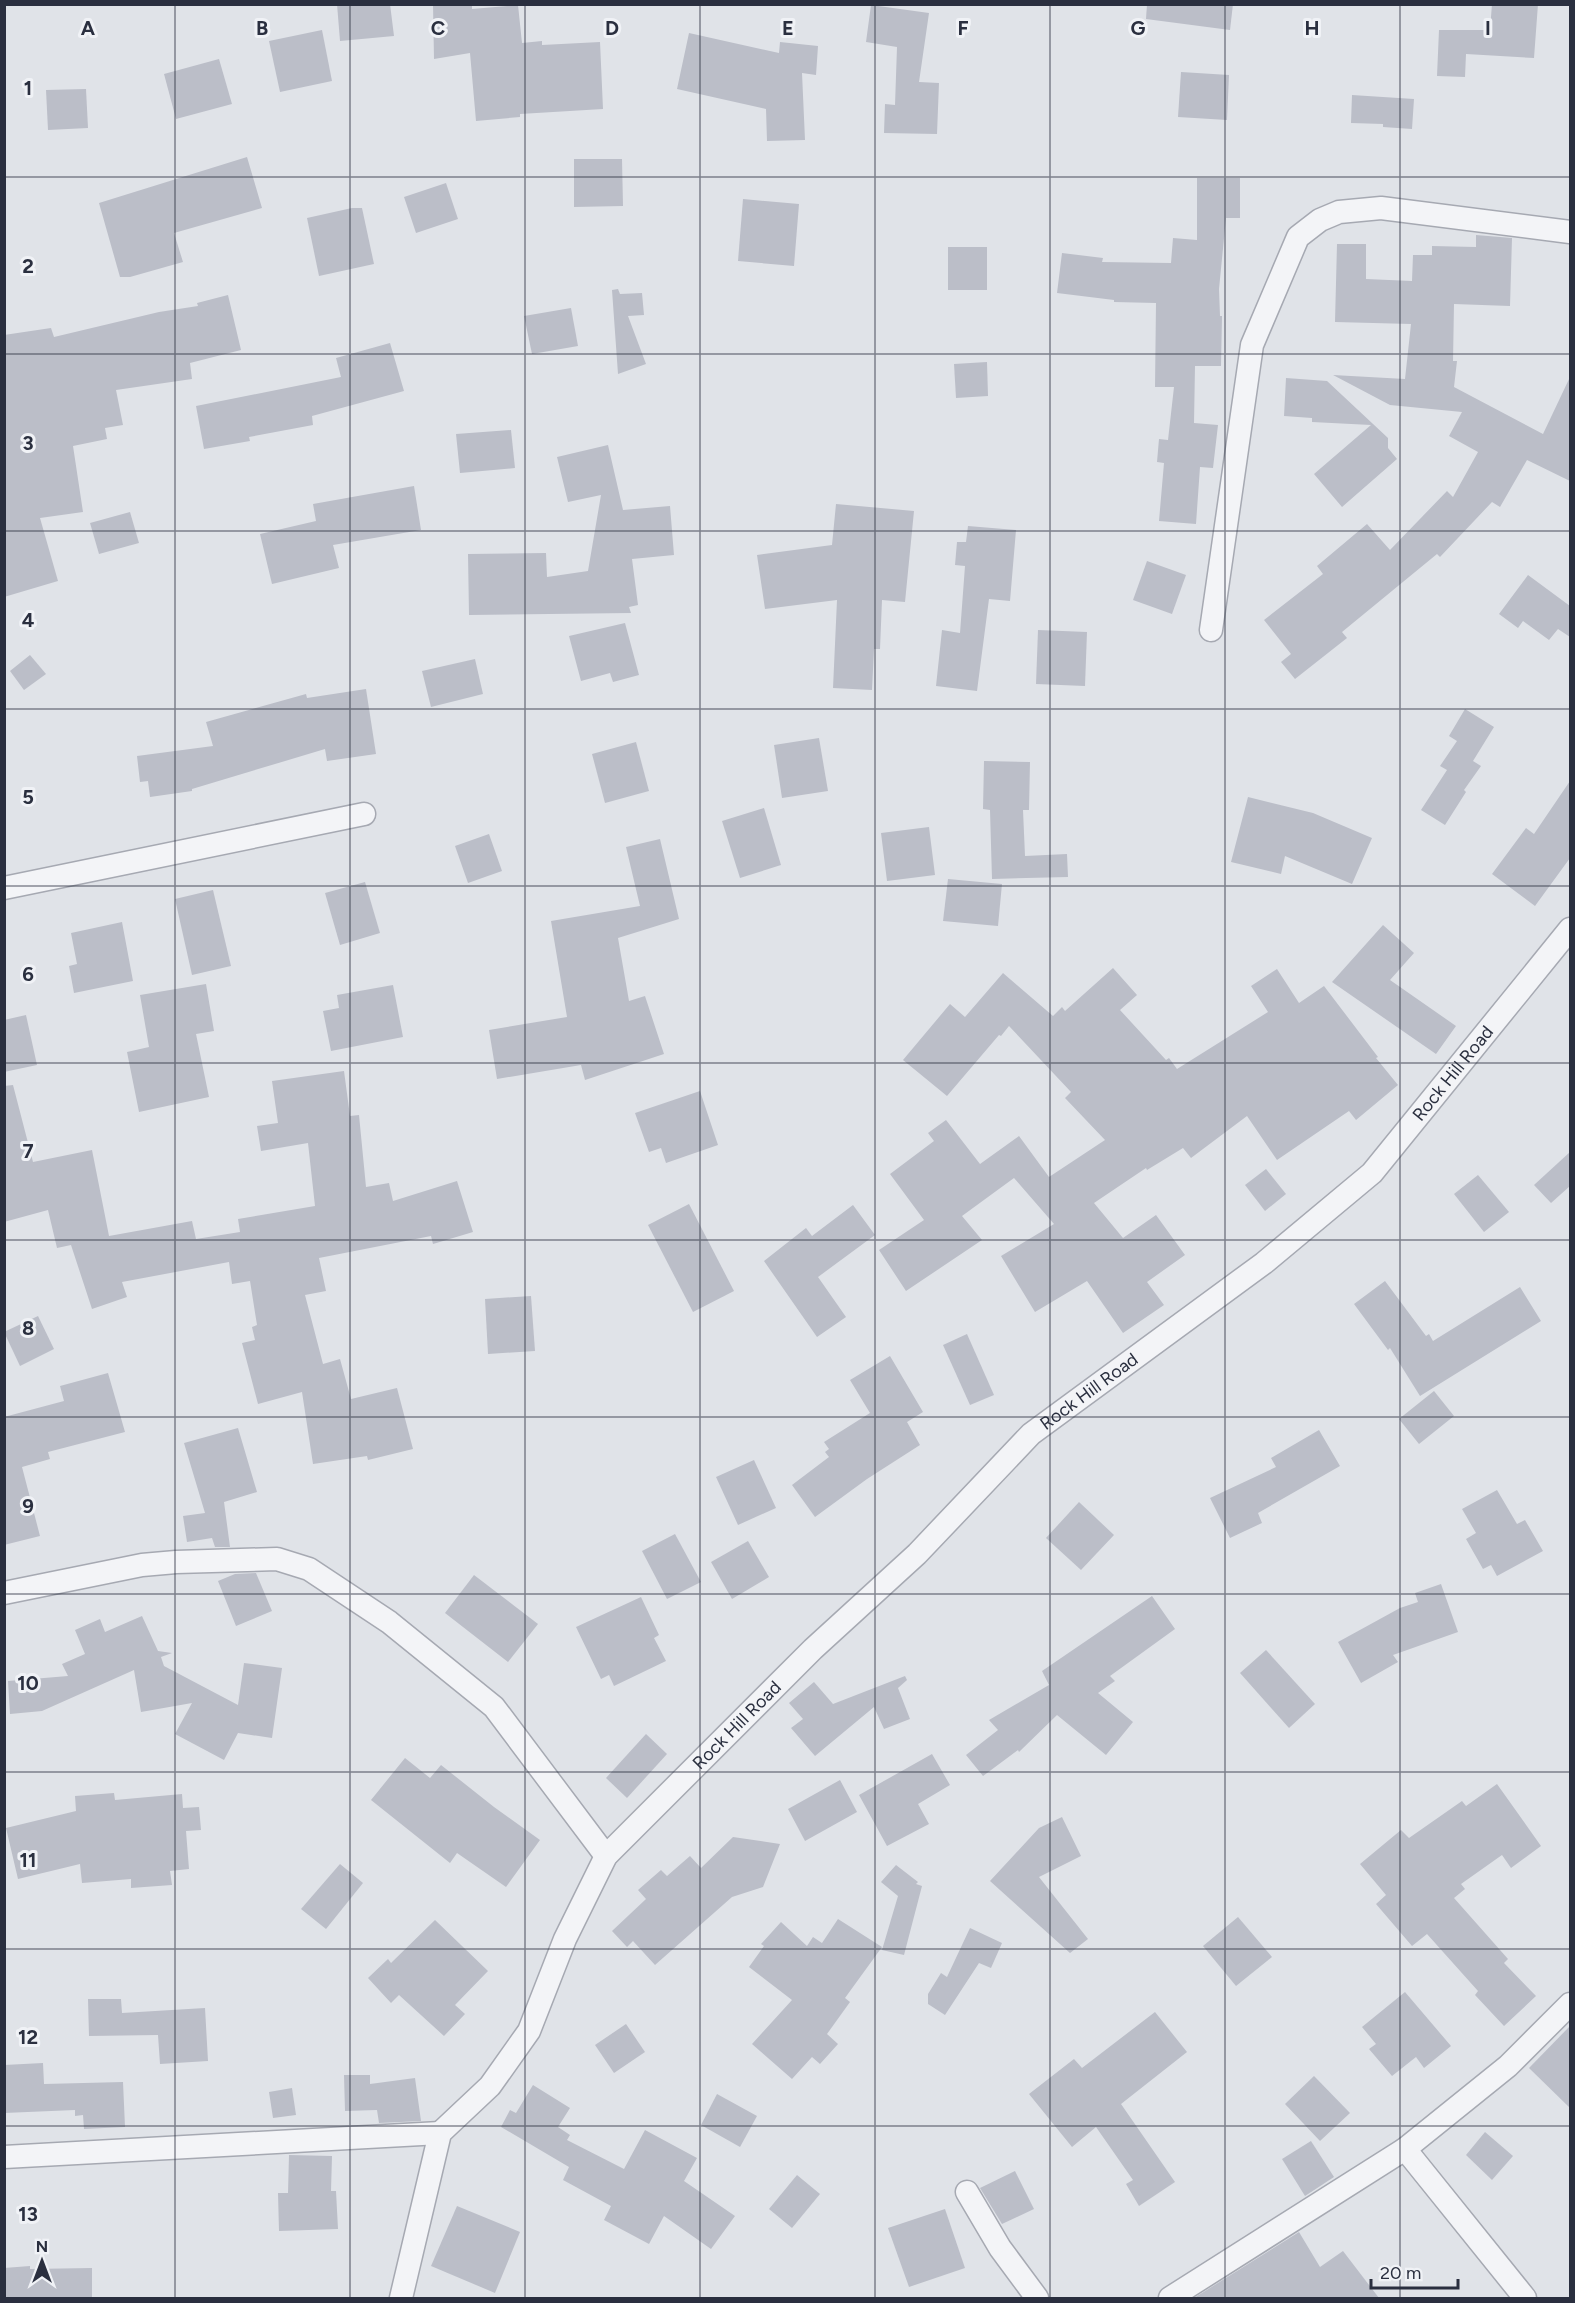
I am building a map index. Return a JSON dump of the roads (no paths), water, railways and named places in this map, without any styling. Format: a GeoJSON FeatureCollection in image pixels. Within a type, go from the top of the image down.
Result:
{"type":"FeatureCollection","features":[{"type":"Feature","properties":{"kind":"street"},"geometry":{"type":"LineString","coordinates":[[1211,630],[1252,345],[1298,237],[1320,220],[1339,212],[1381,208],[1570,232]]}},
{"type":"Feature","properties":{"kind":"street"},"geometry":{"type":"LineString","coordinates":[[4,888],[364,814]]}},
{"type":"Feature","properties":{"kind":"street","name":"Rock Hill Road"},"geometry":{"type":"LineString","coordinates":[[441,2133],[490,2086],[529,2031],[565,1939],[606,1856],[813,1649],[917,1554],[1031,1434],[1264,1263],[1372,1173],[1570,929]]}},
{"type":"Feature","properties":{"kind":"street"},"geometry":{"type":"LineString","coordinates":[[4,1593],[142,1565],[176,1562],[277,1559],[309,1569],[389,1622],[494,1707],[606,1856]]}},
{"type":"Feature","properties":{"kind":"street"},"geometry":{"type":"LineString","coordinates":[[1170,2298],[1405,2149],[1508,2066],[1570,2004]]}},
{"type":"Feature","properties":{"kind":"street"},"geometry":{"type":"LineString","coordinates":[[4,2157],[441,2133],[401,2298]]}},
{"type":"Feature","properties":{"kind":"street"},"geometry":{"type":"LineString","coordinates":[[1405,2149],[1525,2298]]}},
{"type":"Feature","properties":{"kind":"street"},"geometry":{"type":"LineString","coordinates":[[967,2192],[1000,2248],[1037,2298]]}}]}
